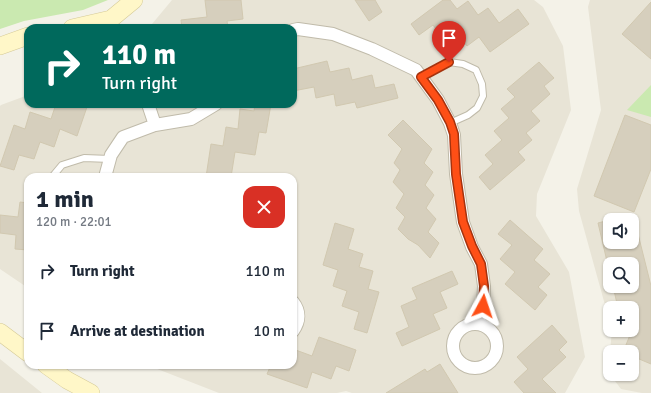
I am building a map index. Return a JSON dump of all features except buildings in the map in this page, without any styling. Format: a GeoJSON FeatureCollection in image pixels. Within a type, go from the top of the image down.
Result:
{"type":"FeatureCollection","features":[{"type":"Feature","properties":{"kind":"street"},"geometry":{"type":"LineString","coordinates":[[112,23],[134,0]]}},
{"type":"Feature","properties":{"kind":"street"},"geometry":{"type":"LineString","coordinates":[[297,29],[333,34],[416,70],[438,100],[450,122],[454,134],[456,174],[463,222],[481,264],[484,286],[483,306],[478,324]]}},
{"type":"Feature","properties":{"kind":"street"},"geometry":{"type":"LineString","coordinates":[[0,46],[24,37]]}},
{"type":"Feature","properties":{"kind":"street"},"geometry":{"type":"LineString","coordinates":[[149,108],[155,125]]}},
{"type":"Feature","properties":{"kind":"street"},"geometry":{"type":"LineString","coordinates":[[106,173],[111,155],[123,137],[155,125],[191,119],[209,108]]}},
{"type":"Feature","properties":{"kind":"street"},"geometry":{"type":"LineString","coordinates":[[297,308],[299,317],[297,325]]}},
{"type":"Feature","properties":{"kind":"street"},"geometry":{"type":"LineString","coordinates":[[0,332],[24,350]]}},
{"type":"Feature","properties":{"kind":"street"},"geometry":{"type":"LineString","coordinates":[[52,369],[67,380],[91,393]]}},
{"type":"Feature","properties":{"kind":"lane"},"geometry":{"type":"LineString","coordinates":[[421,77],[449,62],[463,64],[476,70],[482,84],[483,96],[477,108],[468,115],[450,122]]}},
{"type":"Feature","properties":{"kind":"lane"},"geometry":{"type":"LineString","coordinates":[[55,173],[62,165],[84,158],[110,159]]}},
{"type":"Feature","properties":{"kind":"shaded area"},"geometry":{"type":"Polygon","coordinates":[[[172,0],[534,0],[543,7],[563,46],[571,110],[537,194],[536,216],[569,272],[585,357],[565,393],[352,393],[346,391],[337,393],[219,393],[157,369],[297,369],[297,173],[24,173],[24,285],[0,269],[1,105],[24,96],[24,108],[297,108],[297,24],[152,24],[172,0]]]}},
{"type":"Feature","properties":{"kind":"shaded area"},"geometry":{"type":"Polygon","coordinates":[[[590,0],[651,0],[651,393],[621,389],[615,381],[639,381],[639,345],[611,345],[611,337],[639,337],[639,301],[604,301],[579,211],[577,189],[601,110],[588,7],[590,0]]]}},
{"type":"Feature","properties":{"kind":"shaded area"},"geometry":{"type":"Polygon","coordinates":[[[0,359],[42,393],[0,393],[0,359]]]}},
{"type":"Feature","properties":{"kind":"green space"},"geometry":{"type":"Polygon","coordinates":[[[0,0],[108,0],[83,10],[24,21],[0,29],[0,0]]]}},
{"type":"Feature","properties":{"kind":"green space"},"geometry":{"type":"Polygon","coordinates":[[[651,85],[651,117],[627,110],[651,85]]]}},
{"type":"Feature","properties":{"kind":"route"},"geometry":{"type":"LineString","coordinates":[[449,62],[421,77],[438,100],[450,122],[454,134],[456,174],[463,222],[481,264],[484,286],[483,306]]}}]}
